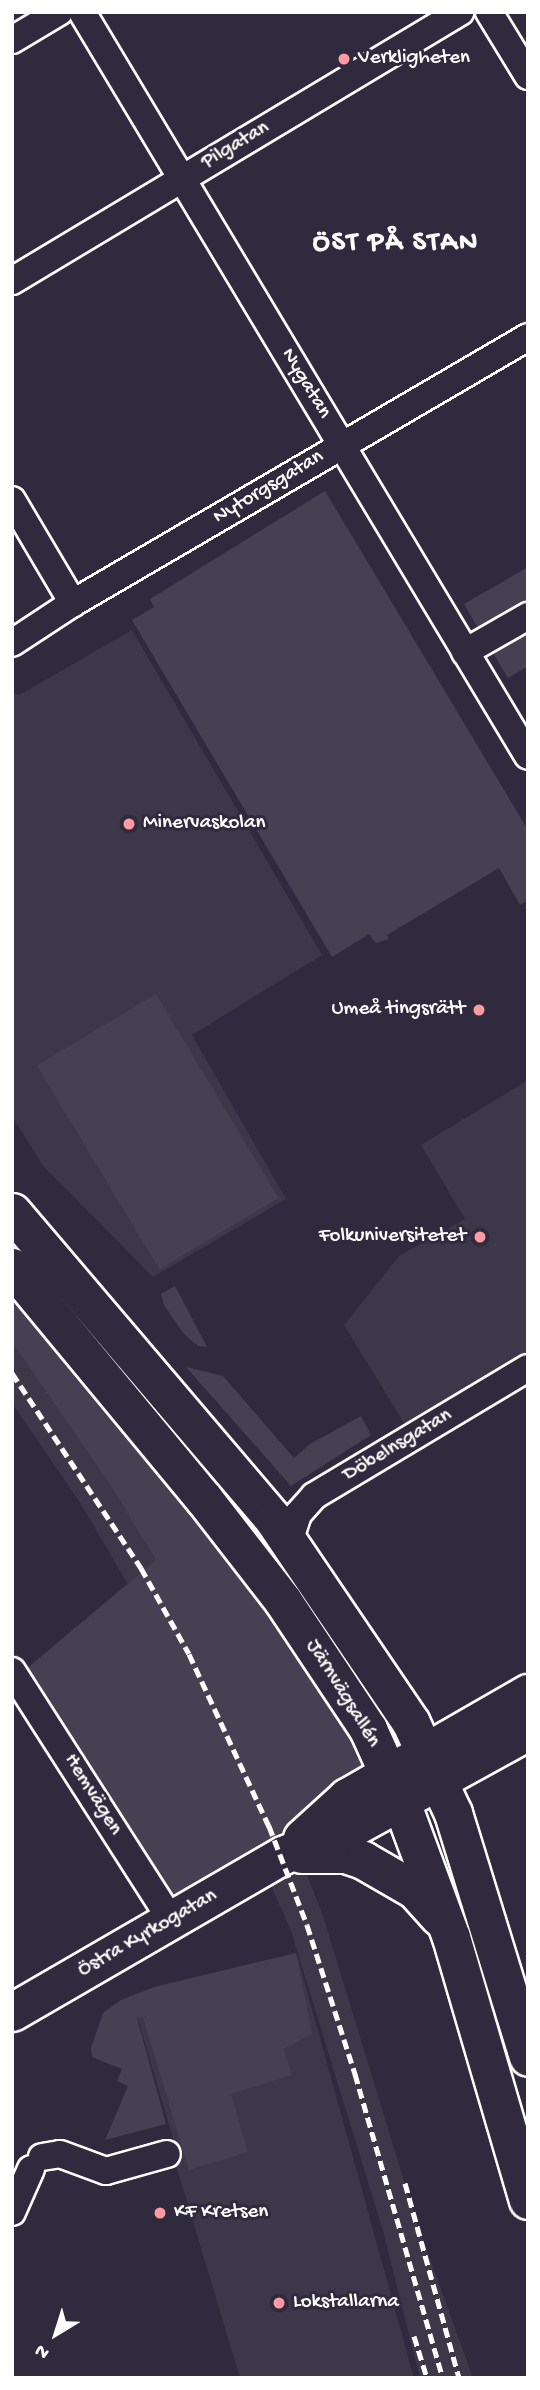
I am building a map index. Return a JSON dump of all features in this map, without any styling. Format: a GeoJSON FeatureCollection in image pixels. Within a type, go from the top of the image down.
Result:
{"type":"FeatureCollection","features":[{"type":"Feature","properties":{"kind":"main road","name":"Järnvägsallén"},"geometry":{"type":"LineString","coordinates":[[12,1213],[246,1486],[289,1542],[389,1688],[433,1767],[453,1813],[528,2057]]}},
{"type":"Feature","properties":{"kind":"main road","name":"Järnvägsallén"},"geometry":{"type":"LineString","coordinates":[[12,1267],[204,1499],[283,1601],[368,1728],[395,1787],[451,1937],[528,2200]]}},
{"type":"Feature","properties":{"kind":"main road","name":"Östra Kyrkogatan"},"geometry":{"type":"LineString","coordinates":[[433,1767],[528,1693]]}},
{"type":"Feature","properties":{"kind":"main road","name":"Östra Kyrkogatan"},"geometry":{"type":"LineString","coordinates":[[12,2012],[283,1855],[347,1797],[395,1787],[433,1767],[528,1731]]}},
{"type":"Feature","properties":{"kind":"main road"},"geometry":{"type":"LineString","coordinates":[[283,1855],[345,1854],[380,1868],[415,1890],[451,1937]]}},
{"type":"Feature","properties":{"kind":"street"},"geometry":{"type":"LineString","coordinates":[[12,40],[59,12]]}},
{"type":"Feature","properties":{"kind":"street","name":"Nygatan"},"geometry":{"type":"LineString","coordinates":[[82,12],[528,756]]}},
{"type":"Feature","properties":{"kind":"street","name":"Pilgatan"},"geometry":{"type":"LineString","coordinates":[[12,281],[460,12]]}},
{"type":"Feature","properties":{"kind":"street"},"geometry":{"type":"LineString","coordinates":[[489,12],[528,76]]}},
{"type":"Feature","properties":{"kind":"street","name":"Nytorgsgatan"},"geometry":{"type":"LineString","coordinates":[[12,643],[74,603],[528,337]]}},
{"type":"Feature","properties":{"kind":"street"},"geometry":{"type":"LineString","coordinates":[[12,499],[74,603]]}},
{"type":"Feature","properties":{"kind":"street"},"geometry":{"type":"LineString","coordinates":[[466,652],[528,616]]}},
{"type":"Feature","properties":{"kind":"street","name":"Döbelnsgatan"},"geometry":{"type":"LineString","coordinates":[[289,1542],[298,1514],[305,1503],[528,1368]]}},
{"type":"Feature","properties":{"kind":"street","name":"Hemvägen"},"geometry":{"type":"LineString","coordinates":[[12,1671],[21,1701],[171,1920]]}},
{"type":"Feature","properties":{"kind":"street"},"geometry":{"type":"LineString","coordinates":[[12,2211],[36,2163],[60,2154],[106,2171],[167,2154]]}},
{"type":"Feature","properties":{"kind":"shaded area"},"geometry":{"type":"Polygon","coordinates":[[[325,491],[528,830],[528,900],[520,905],[499,868],[387,935],[389,939],[376,943],[369,934],[332,957],[132,620],[154,607],[150,599],[325,491]]]}},
{"type":"Feature","properties":{"kind":"shaded area"},"geometry":{"type":"Polygon","coordinates":[[[528,567],[528,602],[479,630],[464,604],[528,567]]]}},
{"type":"Feature","properties":{"kind":"shaded area","name":"Minervaskolan"},"geometry":{"type":"Polygon","coordinates":[[[132,630],[322,955],[192,1035],[286,1199],[153,1277],[43,1166],[12,1116],[12,694],[21,694],[132,630]]]}},
{"type":"Feature","properties":{"kind":"shaded area"},"geometry":{"type":"Polygon","coordinates":[[[528,633],[528,666],[508,678],[493,653],[528,633]]]}},
{"type":"Feature","properties":{"kind":"shaded area"},"geometry":{"type":"Polygon","coordinates":[[[156,994],[279,1198],[159,1270],[37,1066],[156,994]]]}},
{"type":"Feature","properties":{"kind":"shaded area","name":"Folkuniversitetet"},"geometry":{"type":"Polygon","coordinates":[[[528,1080],[528,1354],[407,1428],[344,1325],[399,1256],[465,1219],[421,1145],[528,1080]]]}},
{"type":"Feature","properties":{"kind":"shaded area"},"geometry":{"type":"Polygon","coordinates":[[[12,1267],[388,1772],[171,1920],[19,1675],[156,1560],[110,1485],[12,1342],[12,1267]]]}},
{"type":"Feature","properties":{"kind":"shaded area"},"geometry":{"type":"Polygon","coordinates":[[[175,1286],[207,1347],[198,1346],[183,1333],[164,1305],[161,1294],[175,1286]]]}},
{"type":"Feature","properties":{"kind":"shaded area"},"geometry":{"type":"Polygon","coordinates":[[[12,1342],[110,1485],[156,1560],[286,1820],[324,1919],[416,2220],[473,2378],[420,2378],[383,2231],[291,1931],[173,1662],[81,1504],[12,1403],[12,1342]]]}},
{"type":"Feature","properties":{"kind":"shaded area"},"geometry":{"type":"Polygon","coordinates":[[[186,1367],[223,1376],[294,1458],[310,1444],[361,1416],[371,1435],[291,1486],[186,1367]]]}},
{"type":"Feature","properties":{"kind":"shaded area"},"geometry":{"type":"Polygon","coordinates":[[[296,1953],[312,2034],[284,2049],[292,2075],[231,2094],[248,2152],[189,2170],[143,2017],[137,2018],[166,2124],[105,2140],[128,2086],[117,2081],[122,2069],[92,2057],[91,2048],[103,2013],[121,2000],[154,1987],[296,1953]]]}},
{"type":"Feature","properties":{"kind":"shaded area"},"geometry":{"type":"Polygon","coordinates":[[[297,1955],[414,2378],[240,2378],[176,2165],[174,2142],[138,2019],[121,2000],[297,1955]]]}},
{"type":"Feature","properties":{"kind":"railway"},"geometry":{"type":"LineString","coordinates":[[12,1373],[141,1568],[189,1654],[269,1826],[307,1925],[355,2074],[443,2378]]}},
{"type":"Feature","properties":{"kind":"railway"},"geometry":{"type":"LineString","coordinates":[[405,2183],[459,2378]]}},
{"type":"Feature","properties":{"kind":"railway"},"geometry":{"type":"LineString","coordinates":[[414,2336],[427,2378]]}},
{"type":"Feature","properties":{"kind":"place","name":"Verkligheten"},"geometry":{"type":"Point","coordinates":[344,59]}},
{"type":"Feature","properties":{"kind":"place","name":"Minervaskolan"},"geometry":{"type":"Point","coordinates":[129,824]}},
{"type":"Feature","properties":{"kind":"place","name":"Umeå tingsrätt"},"geometry":{"type":"Point","coordinates":[479,1010]}},
{"type":"Feature","properties":{"kind":"place","name":"Folkuniversitetet"},"geometry":{"type":"Point","coordinates":[480,1237]}},
{"type":"Feature","properties":{"kind":"place","name":"KF Kretsen"},"geometry":{"type":"Point","coordinates":[160,2213]}},
{"type":"Feature","properties":{"kind":"place","name":"Lokstallarna"},"geometry":{"type":"Point","coordinates":[279,2303]}},
{"type":"Feature","properties":{"kind":"district","name":"ÖST PÅ STAN"},"geometry":{"type":"Point","coordinates":[396,244]}}]}
